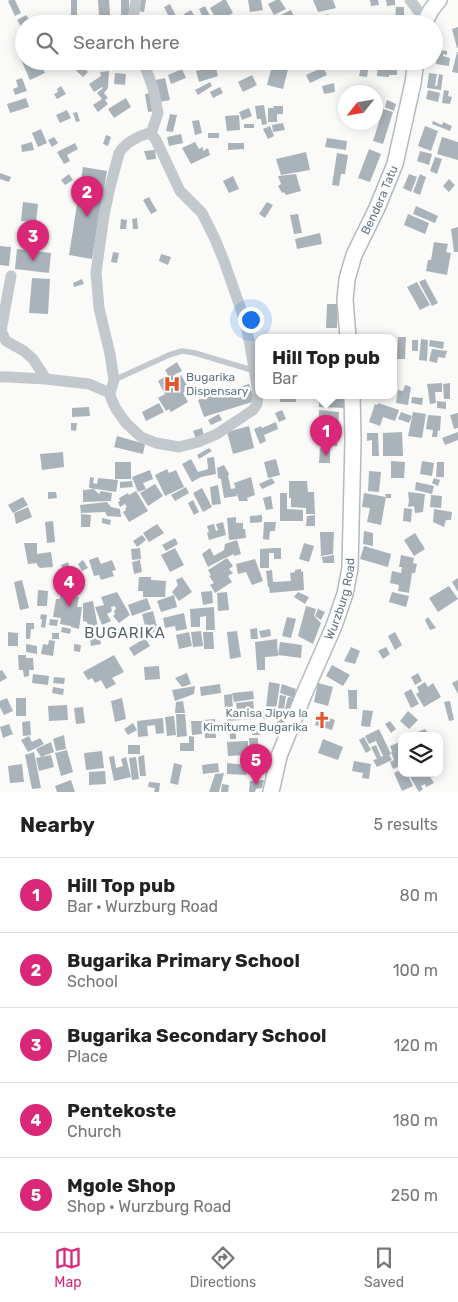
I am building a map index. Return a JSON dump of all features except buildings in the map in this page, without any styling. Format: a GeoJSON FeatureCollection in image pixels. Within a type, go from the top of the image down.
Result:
{"type":"FeatureCollection","features":[{"type":"Feature","properties":{"kind":"main road"},"geometry":{"type":"LineString","coordinates":[[428,15],[439,0]]}},
{"type":"Feature","properties":{"kind":"main road","name":"Bendera Tatu"},"geometry":{"type":"LineString","coordinates":[[348,334],[345,300],[347,279],[354,256],[395,164],[414,83],[415,70]]}},
{"type":"Feature","properties":{"kind":"main road","name":"Wurzburg Road"},"geometry":{"type":"LineString","coordinates":[[271,792],[279,756],[334,626],[345,594],[350,568],[352,399]]}},
{"type":"Feature","properties":{"kind":"street"},"geometry":{"type":"LineString","coordinates":[[133,15],[136,0]]}},
{"type":"Feature","properties":{"kind":"street"},"geometry":{"type":"LineString","coordinates":[[410,0],[420,15]]}},
{"type":"Feature","properties":{"kind":"street"},"geometry":{"type":"LineString","coordinates":[[146,70],[153,88],[158,113],[151,134]]}},
{"type":"Feature","properties":{"kind":"street"},"geometry":{"type":"LineString","coordinates":[[151,134],[146,134],[128,144],[119,153],[110,187],[100,241],[96,274],[99,308],[114,380],[110,392],[111,398],[126,423],[141,437],[156,444],[179,447],[217,434],[253,410],[257,399]]}},
{"type":"Feature","properties":{"kind":"street"},"geometry":{"type":"LineString","coordinates":[[151,134],[156,140],[180,191],[202,213],[215,238],[236,291],[255,364]]}},
{"type":"Feature","properties":{"kind":"street"},"geometry":{"type":"LineString","coordinates":[[11,276],[3,306],[1,332],[6,341],[33,358],[46,380]]}},
{"type":"Feature","properties":{"kind":"street"},"geometry":{"type":"LineString","coordinates":[[0,378],[8,377],[89,384],[110,392]]}},
{"type":"Feature","properties":{"kind":"lane"},"geometry":{"type":"LineString","coordinates":[[114,380],[169,355],[182,352],[195,353],[255,370]]}},
{"type":"Feature","properties":{"kind":"place","name":"Bugarika Primary School"},"geometry":{"type":"Point","coordinates":[87,217]}},
{"type":"Feature","properties":{"kind":"place","name":"Bugarika Secondary School"},"geometry":{"type":"Point","coordinates":[33,261]}},
{"type":"Feature","properties":{"kind":"place","name":"Bugarika Dispensary"},"geometry":{"type":"Point","coordinates":[172,384]}},
{"type":"Feature","properties":{"kind":"place","name":"Hill Top pub"},"geometry":{"type":"Point","coordinates":[326,456]}},
{"type":"Feature","properties":{"kind":"place","name":"Pentekoste"},"geometry":{"type":"Point","coordinates":[69,607]}},
{"type":"Feature","properties":{"kind":"place","name":"Kanisa Jipya la Kimitume Bugarika"},"geometry":{"type":"Point","coordinates":[322,720]}},
{"type":"Feature","properties":{"kind":"place","name":"Mgole Shop"},"geometry":{"type":"Point","coordinates":[256,785]}},
{"type":"Feature","properties":{"kind":"district","name":"BUGARIKA"},"geometry":{"type":"Point","coordinates":[125,633]}}]}
